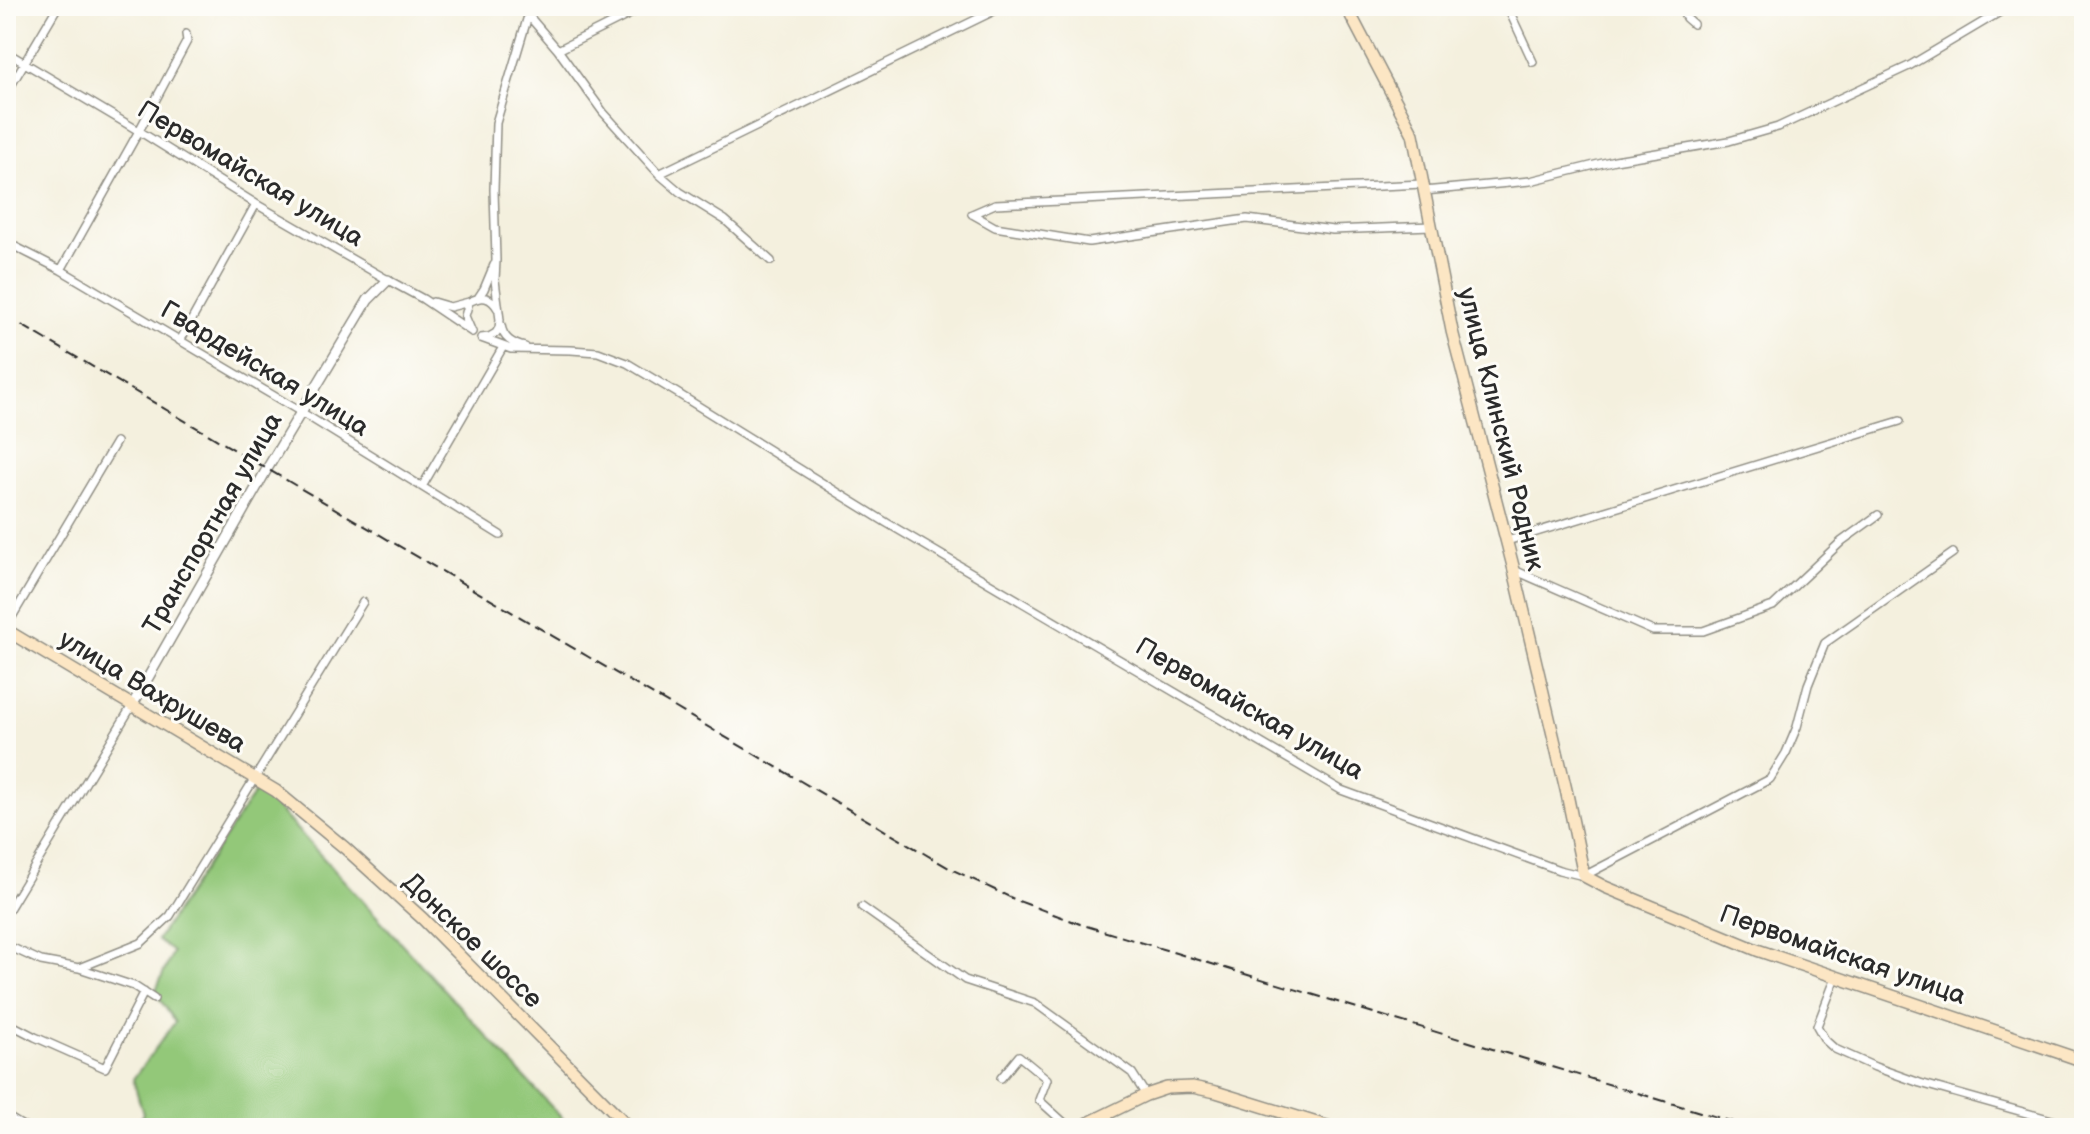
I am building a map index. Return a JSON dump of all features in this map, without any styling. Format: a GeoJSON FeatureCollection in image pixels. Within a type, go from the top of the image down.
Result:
{"type":"FeatureCollection","features":[{"type":"Feature","properties":{"kind":"main road","name":"улица Клинский Родник"},"geometry":{"type":"LineString","coordinates":[[1346,6],[1413,134],[1452,331],[1507,541],[1584,876]]}},
{"type":"Feature","properties":{"kind":"main road","name":"улица Вахрушева"},"geometry":{"type":"LineString","coordinates":[[6,628],[276,791]]}},
{"type":"Feature","properties":{"kind":"main road","name":"Донское шоссе"},"geometry":{"type":"LineString","coordinates":[[276,791],[423,919],[630,1128]]}},
{"type":"Feature","properties":{"kind":"main road","name":"Первомайская улица"},"geometry":{"type":"LineString","coordinates":[[1584,876],[1757,950],[2084,1061]]}},
{"type":"Feature","properties":{"kind":"main road"},"geometry":{"type":"LineString","coordinates":[[1078,1128],[1146,1095],[1167,1088],[1192,1087],[1333,1128]]}},
{"type":"Feature","properties":{"kind":"street"},"geometry":{"type":"LineString","coordinates":[[6,94],[58,6]]}},
{"type":"Feature","properties":{"kind":"street"},"geometry":{"type":"LineString","coordinates":[[558,50],[646,6]]}},
{"type":"Feature","properties":{"kind":"street"},"geometry":{"type":"LineString","coordinates":[[659,174],[1004,6]]}},
{"type":"Feature","properties":{"kind":"street"},"geometry":{"type":"LineString","coordinates":[[1507,6],[1533,62]]}},
{"type":"Feature","properties":{"kind":"street"},"geometry":{"type":"LineString","coordinates":[[1680,6],[1693,24]]}},
{"type":"Feature","properties":{"kind":"street"},"geometry":{"type":"LineString","coordinates":[[1431,226],[1333,230],[1247,219],[1089,242],[995,227],[972,214],[995,204],[1530,181],[1615,160],[1729,141],[1778,127],[1909,66],[2010,6]]}},
{"type":"Feature","properties":{"kind":"street"},"geometry":{"type":"LineString","coordinates":[[530,9],[603,112],[659,174],[680,192],[725,220],[771,261]]}},
{"type":"Feature","properties":{"kind":"street"},"geometry":{"type":"LineString","coordinates":[[530,9],[496,123],[495,280],[502,331],[511,342],[543,349]]}},
{"type":"Feature","properties":{"kind":"street"},"geometry":{"type":"LineString","coordinates":[[61,270],[187,41],[186,34]]}},
{"type":"Feature","properties":{"kind":"street","name":"Первомайская улица"},"geometry":{"type":"LineString","coordinates":[[6,52],[256,204],[423,299],[472,332]]}},
{"type":"Feature","properties":{"kind":"street"},"geometry":{"type":"LineString","coordinates":[[180,341],[256,204]]}},
{"type":"Feature","properties":{"kind":"street","name":"Гвардейская улица"},"geometry":{"type":"LineString","coordinates":[[6,242],[61,270],[301,412],[500,535]]}},
{"type":"Feature","properties":{"kind":"street"},"geometry":{"type":"LineString","coordinates":[[478,298],[496,260]]}},
{"type":"Feature","properties":{"kind":"street","name":"Транспортная улица"},"geometry":{"type":"LineString","coordinates":[[6,914],[133,704],[368,300],[388,280]]}},
{"type":"Feature","properties":{"kind":"street"},"geometry":{"type":"LineString","coordinates":[[423,299],[450,307],[483,297],[494,301],[498,309]]}},
{"type":"Feature","properties":{"kind":"street"},"geometry":{"type":"LineString","coordinates":[[469,302],[465,316],[472,332],[481,338],[496,333],[500,320]]}},
{"type":"Feature","properties":{"kind":"street","name":"Первомайская улица"},"geometry":{"type":"LineString","coordinates":[[481,338],[503,347],[524,350],[598,352],[627,363],[887,523],[1341,790],[1559,870],[1584,876]]}},
{"type":"Feature","properties":{"kind":"street"},"geometry":{"type":"LineString","coordinates":[[423,485],[503,347]]}},
{"type":"Feature","properties":{"kind":"street"},"geometry":{"type":"LineString","coordinates":[[1507,541],[1900,421]]}},
{"type":"Feature","properties":{"kind":"street"},"geometry":{"type":"LineString","coordinates":[[6,628],[116,442]]}},
{"type":"Feature","properties":{"kind":"street"},"geometry":{"type":"LineString","coordinates":[[1514,570],[1653,631],[1703,631],[1773,606],[1842,541],[1878,515]]}},
{"type":"Feature","properties":{"kind":"street"},"geometry":{"type":"LineString","coordinates":[[1584,876],[1770,779],[1797,727],[1808,685],[1825,643],[1953,553]]}},
{"type":"Feature","properties":{"kind":"street"},"geometry":{"type":"LineString","coordinates":[[79,968],[141,943],[170,916],[363,602]]}},
{"type":"Feature","properties":{"kind":"street"},"geometry":{"type":"LineString","coordinates":[[862,907],[965,980],[1035,1003],[1132,1073],[1146,1095]]}},
{"type":"Feature","properties":{"kind":"street"},"geometry":{"type":"LineString","coordinates":[[6,945],[41,961],[79,968],[134,986],[154,999]]}},
{"type":"Feature","properties":{"kind":"street"},"geometry":{"type":"LineString","coordinates":[[1836,977],[1817,1026],[1835,1049],[1920,1083],[2080,1128]]}},
{"type":"Feature","properties":{"kind":"street"},"geometry":{"type":"LineString","coordinates":[[6,1022],[105,1068],[144,992]]}},
{"type":"Feature","properties":{"kind":"street"},"geometry":{"type":"LineString","coordinates":[[1001,1078],[1019,1056],[1047,1079],[1039,1100],[1070,1128]]}},
{"type":"Feature","properties":{"kind":"street"},"geometry":{"type":"LineString","coordinates":[[6,1116],[26,1128]]}},
{"type":"Feature","properties":{"kind":"green space"},"geometry":{"type":"Polygon","coordinates":[[[258,787],[571,1128],[135,1128],[143,1114],[133,1079],[175,1022],[155,992],[173,952],[157,940],[258,787]]]}},
{"type":"Feature","properties":{"kind":"railway"},"geometry":{"type":"LineString","coordinates":[[6,316],[949,868],[1016,900],[1080,924],[1753,1128]]}}]}
